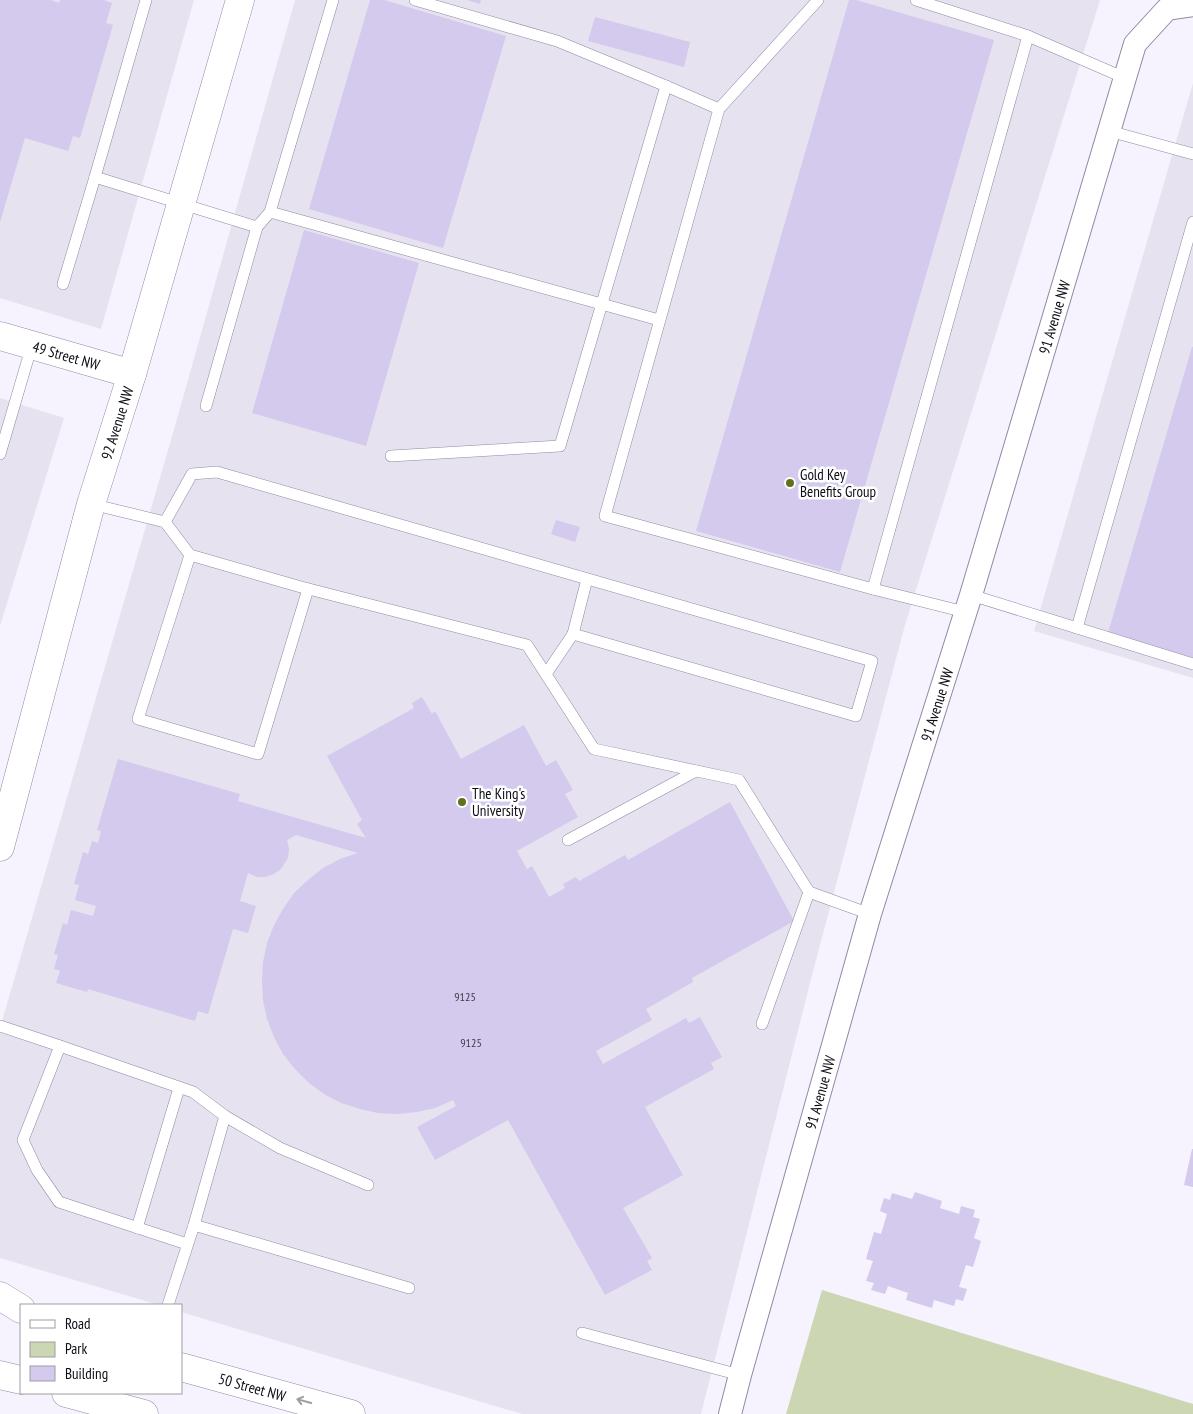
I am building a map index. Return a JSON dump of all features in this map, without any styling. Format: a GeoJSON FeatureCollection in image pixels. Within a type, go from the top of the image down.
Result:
{"type":"FeatureCollection","features":[{"type":"Feature","properties":{"kind":"main road","name":"92 Avenue NW"},"geometry":{"type":"LineString","coordinates":[[0,847],[6,800],[91,504],[132,374],[240,0]]}},
{"type":"Feature","properties":{"kind":"main road","name":"49 Street NW"},"geometry":{"type":"LineString","coordinates":[[0,336],[132,374]]}},
{"type":"Feature","properties":{"kind":"main road"},"geometry":{"type":"LineString","coordinates":[[0,1296],[20,1308]]}},
{"type":"Feature","properties":{"kind":"main road"},"geometry":{"type":"LineString","coordinates":[[0,1317],[20,1323]]}},
{"type":"Feature","properties":{"kind":"main road","name":"50 Street NW"},"geometry":{"type":"LineString","coordinates":[[182,1367],[351,1414]]}},
{"type":"Feature","properties":{"kind":"main road"},"geometry":{"type":"LineString","coordinates":[[0,1375],[20,1380]]}},
{"type":"Feature","properties":{"kind":"main road"},"geometry":{"type":"LineString","coordinates":[[70,1394],[144,1414]]}},
{"type":"Feature","properties":{"kind":"street","name":"91 Avenue NW"},"geometry":{"type":"LineString","coordinates":[[730,1414],[870,914],[968,604],[1135,44],[1167,8],[1193,5]]}},
{"type":"Feature","properties":{"kind":"lane"},"geometry":{"type":"LineString","coordinates":[[63,284],[146,0]]}},
{"type":"Feature","properties":{"kind":"lane"},"geometry":{"type":"LineString","coordinates":[[206,406],[257,226],[270,212],[333,0]]}},
{"type":"Feature","properties":{"kind":"lane"},"geometry":{"type":"LineString","coordinates":[[415,0],[557,41],[719,109]]}},
{"type":"Feature","properties":{"kind":"lane"},"geometry":{"type":"LineString","coordinates":[[818,0],[719,109],[605,516],[873,589],[968,604],[1078,628],[1193,664]]}},
{"type":"Feature","properties":{"kind":"lane"},"geometry":{"type":"LineString","coordinates":[[916,0],[1028,36],[1125,78]]}},
{"type":"Feature","properties":{"kind":"lane"},"geometry":{"type":"LineString","coordinates":[[873,589],[1028,36]]}},
{"type":"Feature","properties":{"kind":"lane"},"geometry":{"type":"LineString","coordinates":[[391,456],[560,446],[666,86]]}},
{"type":"Feature","properties":{"kind":"lane"},"geometry":{"type":"LineString","coordinates":[[1109,131],[1193,154]]}},
{"type":"Feature","properties":{"kind":"lane"},"geometry":{"type":"LineString","coordinates":[[95,177],[257,226]]}},
{"type":"Feature","properties":{"kind":"lane"},"geometry":{"type":"LineString","coordinates":[[270,212],[660,320]]}},
{"type":"Feature","properties":{"kind":"lane"},"geometry":{"type":"LineString","coordinates":[[1078,628],[1193,222]]}},
{"type":"Feature","properties":{"kind":"lane"},"geometry":{"type":"LineString","coordinates":[[0,454],[32,345]]}},
{"type":"Feature","properties":{"kind":"lane"},"geometry":{"type":"LineString","coordinates":[[165,522],[192,474],[217,472],[872,661],[856,716],[573,634]]}},
{"type":"Feature","properties":{"kind":"lane"},"geometry":{"type":"LineString","coordinates":[[91,504],[165,522],[190,555],[308,589],[526,645],[594,749],[739,780],[809,892],[870,914]]}},
{"type":"Feature","properties":{"kind":"lane"},"geometry":{"type":"LineString","coordinates":[[190,555],[138,719],[258,754],[308,589]]}},
{"type":"Feature","properties":{"kind":"lane"},"geometry":{"type":"LineString","coordinates":[[546,674],[573,634],[587,579]]}},
{"type":"Feature","properties":{"kind":"lane"},"geometry":{"type":"LineString","coordinates":[[568,840],[696,771]]}},
{"type":"Feature","properties":{"kind":"lane"},"geometry":{"type":"LineString","coordinates":[[762,1024],[809,892]]}},
{"type":"Feature","properties":{"kind":"lane"},"geometry":{"type":"LineString","coordinates":[[0,1026],[193,1092],[225,1116],[280,1148],[368,1184]]}},
{"type":"Feature","properties":{"kind":"lane"},"geometry":{"type":"LineString","coordinates":[[60,1046],[23,1140],[37,1170],[59,1202],[187,1244]]}},
{"type":"Feature","properties":{"kind":"lane"},"geometry":{"type":"LineString","coordinates":[[137,1228],[178,1088]]}},
{"type":"Feature","properties":{"kind":"lane"},"geometry":{"type":"LineString","coordinates":[[168,1304],[194,1225],[225,1116]]}},
{"type":"Feature","properties":{"kind":"lane"},"geometry":{"type":"LineString","coordinates":[[194,1225],[409,1288]]}},
{"type":"Feature","properties":{"kind":"lane"},"geometry":{"type":"LineString","coordinates":[[582,1334],[740,1375]]}},
{"type":"Feature","properties":{"kind":"shaded area"},"geometry":{"type":"Polygon","coordinates":[[[0,0],[194,0],[101,329],[0,298],[0,0]]]}},
{"type":"Feature","properties":{"kind":"shaded area","name":"The King's University"},"geometry":{"type":"Polygon","coordinates":[[[295,0],[1100,0],[905,625],[811,979],[701,1414],[522,1414],[182,1312],[182,1304],[156,1304],[0,1258],[0,1028],[175,426],[295,0]]]}},
{"type":"Feature","properties":{"kind":"shaded area"},"geometry":{"type":"Polygon","coordinates":[[[1193,83],[1193,678],[1034,631],[1193,83]]]}},
{"type":"Feature","properties":{"kind":"shaded area"},"geometry":{"type":"Polygon","coordinates":[[[0,398],[64,418],[0,626],[0,398]]]}},
{"type":"Feature","properties":{"kind":"green space"},"geometry":{"type":"Polygon","coordinates":[[[822,1290],[1193,1404],[1193,1414],[786,1414],[822,1290]]]}},
{"type":"Feature","properties":{"kind":"building"},"geometry":{"type":"Polygon","coordinates":[[[0,0],[51,0],[59,3],[60,0],[104,0],[112,3],[106,23],[113,25],[80,138],[73,136],[68,151],[25,138],[0,222],[0,0]]]}},
{"type":"Feature","properties":{"kind":"building"},"geometry":{"type":"Polygon","coordinates":[[[370,0],[384,0],[506,36],[443,248],[309,209],[370,0]]]}},
{"type":"Feature","properties":{"kind":"building"},"geometry":{"type":"Polygon","coordinates":[[[467,0],[481,0],[480,4],[467,0]]]}},
{"type":"Feature","properties":{"kind":"building"},"geometry":{"type":"Polygon","coordinates":[[[849,0],[856,0],[994,40],[840,572],[696,531],[849,0]]]}},
{"type":"Feature","properties":{"kind":"building"},"geometry":{"type":"Polygon","coordinates":[[[595,17],[690,42],[684,67],[588,41],[595,17]]]}},
{"type":"Feature","properties":{"kind":"building"},"geometry":{"type":"Polygon","coordinates":[[[304,230],[419,263],[366,446],[252,413],[304,230]]]}},
{"type":"Feature","properties":{"kind":"building"},"geometry":{"type":"Polygon","coordinates":[[[1193,347],[1193,658],[1108,633],[1193,347]]]}},
{"type":"Feature","properties":{"kind":"building"},"geometry":{"type":"Polygon","coordinates":[[[556,520],[580,527],[575,542],[551,534],[556,520]]]}},
{"type":"Feature","properties":{"kind":"building"},"geometry":{"type":"Polygon","coordinates":[[[422,697],[432,714],[435,711],[461,759],[524,725],[546,766],[556,760],[573,790],[565,794],[578,817],[517,851],[527,869],[532,866],[549,897],[565,888],[563,884],[576,877],[579,881],[625,855],[628,860],[730,802],[794,921],[692,978],[693,982],[646,1009],[652,1020],[596,1051],[603,1064],[686,1018],[689,1023],[700,1017],[722,1057],[711,1063],[714,1069],[645,1107],[683,1175],[623,1208],[652,1258],[647,1261],[652,1270],[605,1295],[508,1120],[435,1160],[417,1127],[456,1106],[453,1100],[435,1108],[398,1114],[378,1113],[360,1109],[341,1103],[324,1094],[309,1083],[283,1054],[267,1019],[263,1000],[263,962],[267,943],[274,925],[294,893],[323,868],[340,859],[358,853],[296,835],[287,840],[288,858],[281,869],[265,877],[257,877],[248,873],[240,901],[256,906],[248,933],[233,929],[208,1014],[198,1011],[195,1021],[88,989],[87,992],[56,983],[60,971],[54,969],[58,955],[54,954],[63,923],[67,925],[71,910],[93,916],[96,906],[75,900],[79,885],[74,884],[83,852],[88,854],[92,841],[98,843],[101,831],[97,830],[118,759],[240,794],[238,801],[366,838],[357,824],[362,820],[327,756],[414,708],[412,703],[422,697]]]}},
{"type":"Feature","properties":{"kind":"building"},"geometry":{"type":"Polygon","coordinates":[[[1193,1149],[1193,1187],[1184,1185],[1193,1149]]]}},
{"type":"Feature","properties":{"kind":"building"},"geometry":{"type":"Polygon","coordinates":[[[915,1192],[942,1201],[940,1208],[959,1214],[961,1206],[975,1210],[973,1217],[980,1219],[974,1238],[981,1241],[973,1267],[966,1265],[959,1287],[967,1289],[963,1301],[956,1299],[954,1306],[934,1300],[932,1308],[906,1300],[908,1293],[888,1286],[885,1294],[871,1290],[874,1283],[866,1281],[873,1261],[866,1259],[874,1232],[881,1234],[887,1214],[880,1211],[884,1198],[890,1200],[892,1193],[912,1199],[915,1192]]]}},
{"type":"Feature","properties":{"kind":"place","name":"Gold Key Benefits Group"},"geometry":{"type":"Point","coordinates":[790,483]}},
{"type":"Feature","properties":{"kind":"place","name":"The King's University"},"geometry":{"type":"Point","coordinates":[462,802]}}]}
